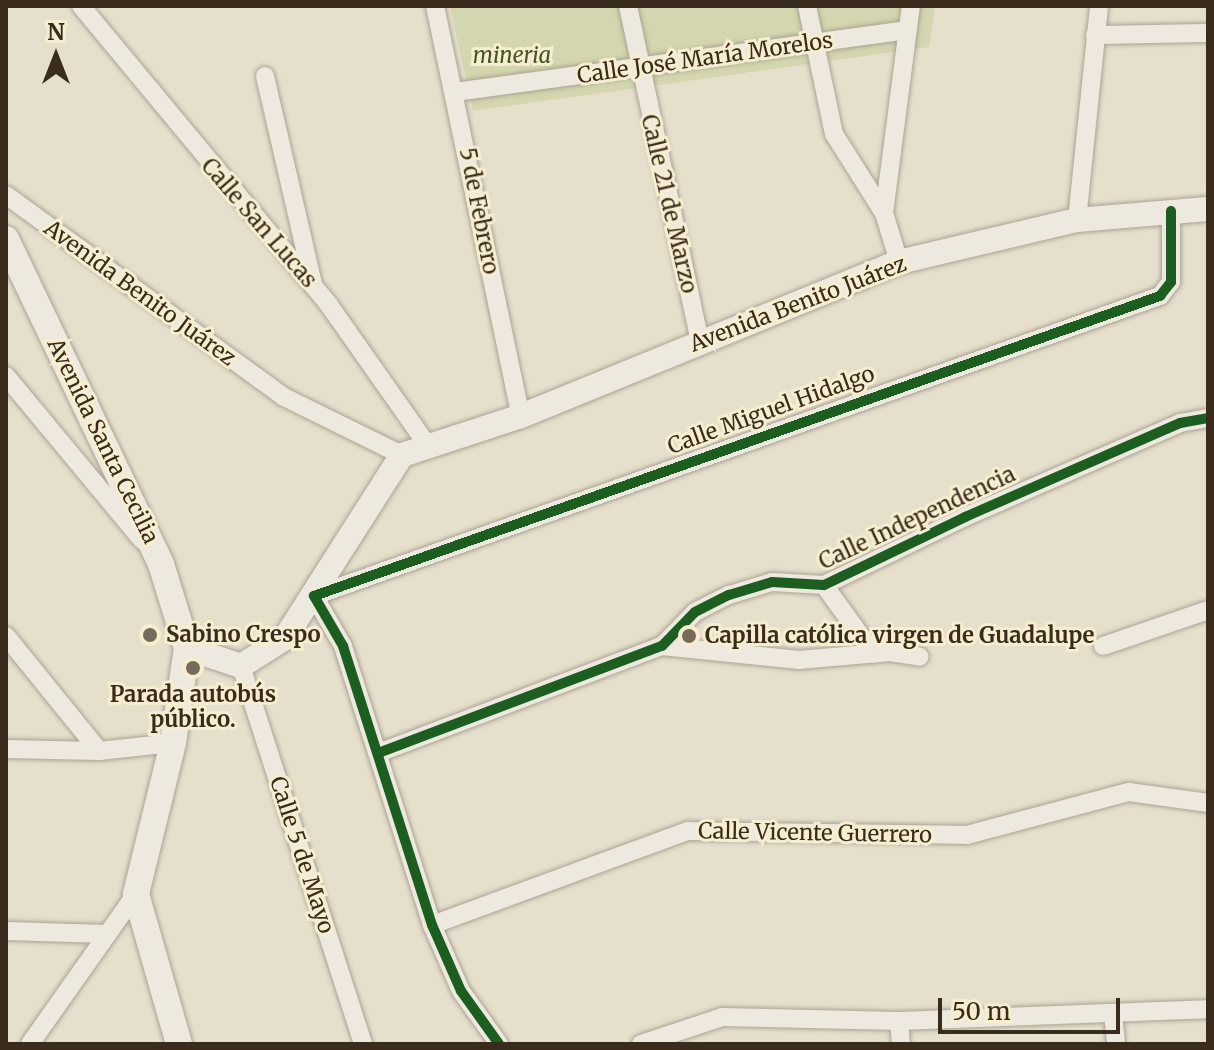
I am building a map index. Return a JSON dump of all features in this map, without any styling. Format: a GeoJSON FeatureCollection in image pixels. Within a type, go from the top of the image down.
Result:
{"type":"FeatureCollection","features":[{"type":"Feature","properties":{"kind":"main road","name":"Avenida Santa Cecilia"},"geometry":{"type":"LineString","coordinates":[[6,239],[161,564],[187,648]]}},
{"type":"Feature","properties":{"kind":"main road"},"geometry":{"type":"LineString","coordinates":[[179,1044],[136,894],[173,743],[187,648]]}},
{"type":"Feature","properties":{"kind":"street","name":"Calle San Lucas"},"geometry":{"type":"LineString","coordinates":[[81,6],[313,285],[428,446]]}},
{"type":"Feature","properties":{"kind":"street","name":"5 de Febrero"},"geometry":{"type":"LineString","coordinates":[[435,6],[521,416]]}},
{"type":"Feature","properties":{"kind":"street","name":"Calle 21 de Marzo"},"geometry":{"type":"LineString","coordinates":[[628,6],[638,66],[700,342]]}},
{"type":"Feature","properties":{"kind":"street"},"geometry":{"type":"LineString","coordinates":[[807,6],[812,44],[834,134],[884,213],[899,262]]}},
{"type":"Feature","properties":{"kind":"street"},"geometry":{"type":"LineString","coordinates":[[884,213],[911,6]]}},
{"type":"Feature","properties":{"kind":"street"},"geometry":{"type":"LineString","coordinates":[[1077,220],[1099,6]]}},
{"type":"Feature","properties":{"kind":"street","name":"Calle José María Morelos"},"geometry":{"type":"LineString","coordinates":[[455,92],[908,30]]}},
{"type":"Feature","properties":{"kind":"street"},"geometry":{"type":"LineString","coordinates":[[1095,35],[1208,33]]}},
{"type":"Feature","properties":{"kind":"street"},"geometry":{"type":"LineString","coordinates":[[265,76],[313,285]]}},
{"type":"Feature","properties":{"kind":"street","name":"Avenida Benito Juárez"},"geometry":{"type":"LineString","coordinates":[[6,195],[284,397],[402,455],[521,416],[899,262],[1077,220],[1208,209]]}},
{"type":"Feature","properties":{"kind":"street","name":"Calle Miguel Hidalgo"},"geometry":{"type":"LineString","coordinates":[[314,596],[1160,296],[1171,282],[1171,211]]}},
{"type":"Feature","properties":{"kind":"street"},"geometry":{"type":"LineString","coordinates":[[6,376],[161,564]]}},
{"type":"Feature","properties":{"kind":"street","name":"Calle Independencia"},"geometry":{"type":"LineString","coordinates":[[381,752],[662,646],[695,612],[729,595],[772,582],[824,585],[965,517],[1180,423],[1208,418]]}},
{"type":"Feature","properties":{"kind":"street"},"geometry":{"type":"LineString","coordinates":[[187,648],[241,666],[285,638],[402,455]]}},
{"type":"Feature","properties":{"kind":"street"},"geometry":{"type":"LineString","coordinates":[[824,585],[874,654]]}},
{"type":"Feature","properties":{"kind":"street"},"geometry":{"type":"LineString","coordinates":[[314,596],[343,646],[381,752],[432,925],[461,991],[499,1044]]}},
{"type":"Feature","properties":{"kind":"street"},"geometry":{"type":"LineString","coordinates":[[1103,646],[1208,610]]}},
{"type":"Feature","properties":{"kind":"street"},"geometry":{"type":"LineString","coordinates":[[6,636],[99,751]]}},
{"type":"Feature","properties":{"kind":"street"},"geometry":{"type":"LineString","coordinates":[[662,646],[799,660],[874,654],[920,657]]}},
{"type":"Feature","properties":{"kind":"street","name":"Calle 5 de Mayo"},"geometry":{"type":"LineString","coordinates":[[241,666],[363,1044]]}},
{"type":"Feature","properties":{"kind":"street"},"geometry":{"type":"LineString","coordinates":[[6,749],[99,751],[173,743]]}},
{"type":"Feature","properties":{"kind":"street","name":"Calle Vicente Guerrero"},"geometry":{"type":"LineString","coordinates":[[432,925],[688,831],[967,835],[1129,792],[1208,803]]}},
{"type":"Feature","properties":{"kind":"street"},"geometry":{"type":"LineString","coordinates":[[30,1044],[136,894]]}},
{"type":"Feature","properties":{"kind":"street"},"geometry":{"type":"LineString","coordinates":[[6,931],[107,934]]}},
{"type":"Feature","properties":{"kind":"street"},"geometry":{"type":"LineString","coordinates":[[641,1044],[722,1017],[899,1021],[1208,1009]]}},
{"type":"Feature","properties":{"kind":"street"},"geometry":{"type":"LineString","coordinates":[[1113,1014],[1116,1044]]}},
{"type":"Feature","properties":{"kind":"street"},"geometry":{"type":"LineString","coordinates":[[899,1021],[901,1044]]}},
{"type":"Feature","properties":{"kind":"green space","name":"mineria"},"geometry":{"type":"Polygon","coordinates":[[[450,6],[935,6],[929,47],[473,111],[450,6]]]}},
{"type":"Feature","properties":{"kind":"cycle path"},"geometry":{"type":"LineString","coordinates":[[499,1044],[461,991],[432,925],[343,646],[314,596],[1160,296],[1171,282],[1171,211]]}},
{"type":"Feature","properties":{"kind":"cycle path"},"geometry":{"type":"LineString","coordinates":[[381,752],[662,646],[695,612],[729,595],[772,582],[824,585],[965,517],[1180,423],[1208,418]]}},
{"type":"Feature","properties":{"kind":"place","name":"Sabino Crespo"},"geometry":{"type":"Point","coordinates":[150,635]}},
{"type":"Feature","properties":{"kind":"place","name":"Capilla católica virgen de Guadalupe"},"geometry":{"type":"Point","coordinates":[689,636]}},
{"type":"Feature","properties":{"kind":"place","name":"Parada autobús público."},"geometry":{"type":"Point","coordinates":[193,668]}}]}
